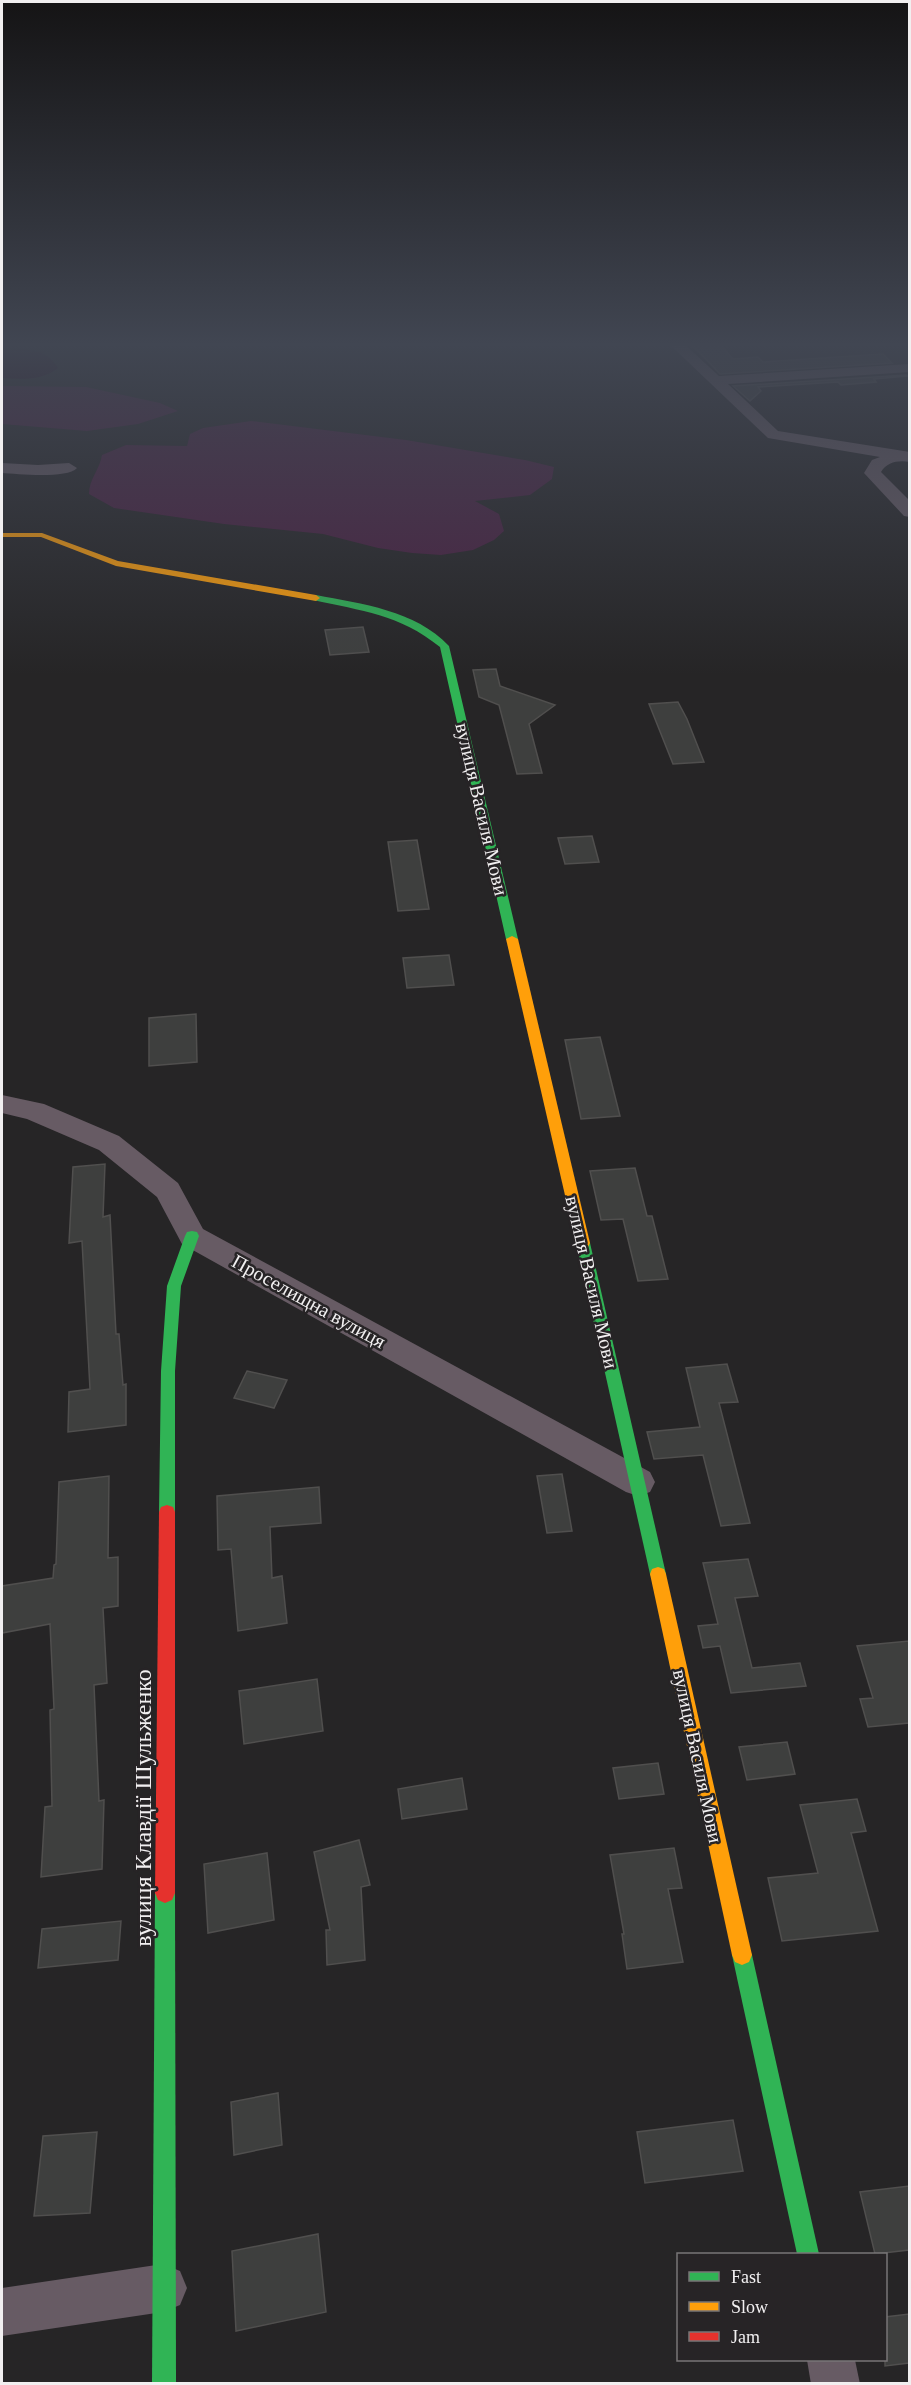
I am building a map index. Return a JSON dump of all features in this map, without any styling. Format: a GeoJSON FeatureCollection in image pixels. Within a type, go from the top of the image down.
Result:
{"type":"FeatureCollection","features":[{"type":"Feature","properties":{"kind":"street"},"geometry":{"type":"LineString","coordinates":[[875,452],[903,457]]}},
{"type":"Feature","properties":{"kind":"street"},"geometry":{"type":"LineString","coordinates":[[903,457],[878,463],[872,473],[891,490],[909,512]]}},
{"type":"Feature","properties":{"kind":"street"},"geometry":{"type":"LineString","coordinates":[[2,468],[38,470],[69,468]]}},
{"type":"Feature","properties":{"kind":"street","name":"вулиця Василя Мови"},"geometry":{"type":"LineString","coordinates":[[2,535],[42,535],[116,563],[383,610],[409,620],[431,633],[444,646],[638,1482],[808,2253]]}},
{"type":"Feature","properties":{"kind":"street"},"geometry":{"type":"LineString","coordinates":[[2,1104],[34,1111],[109,1143],[168,1190],[192,1236]]}},
{"type":"Feature","properties":{"kind":"street","name":"Проселищна вулиця"},"geometry":{"type":"LineString","coordinates":[[192,1236],[638,1482]]}},
{"type":"Feature","properties":{"kind":"street","name":"вулиця Клавдії Шульженко"},"geometry":{"type":"LineString","coordinates":[[164,2384],[168,1371],[174,1286],[192,1236]]}},
{"type":"Feature","properties":{"kind":"street"},"geometry":{"type":"LineString","coordinates":[[2,2312],[163,2288]]}},
{"type":"Feature","properties":{"kind":"street"},"geometry":{"type":"LineString","coordinates":[[831,2361],[836,2384]]}},
{"type":"Feature","properties":{"kind":"shaded area"},"geometry":{"type":"Polygon","coordinates":[[[108,452],[479,452],[554,467],[552,479],[530,495],[475,501],[499,514],[504,531],[494,540],[473,550],[441,555],[378,548],[323,534],[224,524],[114,508],[89,494],[102,455],[108,452]]]}},
{"type":"Feature","properties":{"kind":"building"},"geometry":{"type":"Polygon","coordinates":[[[363,627],[369,652],[330,655],[325,630],[363,627]]]}},
{"type":"Feature","properties":{"kind":"building"},"geometry":{"type":"Polygon","coordinates":[[[496,669],[500,686],[555,705],[529,724],[542,773],[517,774],[499,705],[479,697],[473,670],[496,669]]]}},
{"type":"Feature","properties":{"kind":"building"},"geometry":{"type":"Polygon","coordinates":[[[678,702],[704,762],[673,764],[649,704],[678,702]]]}},
{"type":"Feature","properties":{"kind":"building"},"geometry":{"type":"Polygon","coordinates":[[[592,836],[599,862],[565,864],[558,838],[592,836]]]}},
{"type":"Feature","properties":{"kind":"building"},"geometry":{"type":"Polygon","coordinates":[[[417,840],[429,909],[398,911],[388,842],[417,840]]]}},
{"type":"Feature","properties":{"kind":"building"},"geometry":{"type":"Polygon","coordinates":[[[449,955],[454,985],[407,988],[403,958],[449,955]]]}},
{"type":"Feature","properties":{"kind":"building"},"geometry":{"type":"Polygon","coordinates":[[[196,1014],[197,1062],[149,1066],[149,1018],[196,1014]]]}},
{"type":"Feature","properties":{"kind":"building"},"geometry":{"type":"Polygon","coordinates":[[[600,1037],[620,1116],[581,1119],[565,1040],[600,1037]]]}},
{"type":"Feature","properties":{"kind":"building"},"geometry":{"type":"Polygon","coordinates":[[[105,1164],[103,1217],[110,1215],[116,1334],[119,1334],[123,1385],[126,1384],[126,1425],[68,1432],[69,1392],[90,1389],[82,1241],[69,1243],[73,1167],[105,1164]]]}},
{"type":"Feature","properties":{"kind":"building"},"geometry":{"type":"Polygon","coordinates":[[[635,1168],[647,1216],[652,1216],[668,1279],[638,1281],[623,1219],[601,1220],[590,1171],[635,1168]]]}},
{"type":"Feature","properties":{"kind":"building"},"geometry":{"type":"Polygon","coordinates":[[[727,1364],[738,1402],[719,1403],[750,1523],[721,1526],[703,1455],[654,1459],[647,1432],[700,1427],[686,1368],[727,1364]]]}},
{"type":"Feature","properties":{"kind":"building"},"geometry":{"type":"Polygon","coordinates":[[[247,1371],[287,1380],[274,1408],[234,1398],[247,1371]]]}},
{"type":"Feature","properties":{"kind":"building"},"geometry":{"type":"Polygon","coordinates":[[[562,1474],[572,1531],[547,1533],[537,1476],[562,1474]]]}},
{"type":"Feature","properties":{"kind":"building"},"geometry":{"type":"Polygon","coordinates":[[[109,1476],[108,1558],[118,1557],[118,1606],[103,1608],[107,1683],[94,1685],[99,1801],[104,1800],[102,1869],[41,1877],[45,1807],[52,1806],[50,1710],[54,1709],[50,1624],[2,1633],[2,1586],[53,1578],[56,1564],[59,1482],[109,1476]]]}},
{"type":"Feature","properties":{"kind":"building"},"geometry":{"type":"Polygon","coordinates":[[[319,1487],[321,1523],[270,1527],[272,1578],[282,1576],[287,1623],[238,1631],[231,1549],[218,1550],[217,1496],[319,1487]]]}},
{"type":"Feature","properties":{"kind":"building"},"geometry":{"type":"Polygon","coordinates":[[[748,1559],[758,1596],[735,1598],[752,1668],[800,1663],[806,1686],[731,1693],[720,1646],[703,1648],[698,1626],[718,1624],[703,1563],[748,1559]]]}},
{"type":"Feature","properties":{"kind":"building"},"geometry":{"type":"Polygon","coordinates":[[[909,1641],[909,1723],[868,1727],[860,1699],[873,1698],[857,1646],[909,1641]]]}},
{"type":"Feature","properties":{"kind":"building"},"geometry":{"type":"Polygon","coordinates":[[[317,1679],[323,1731],[244,1744],[239,1691],[317,1679]]]}},
{"type":"Feature","properties":{"kind":"building"},"geometry":{"type":"Polygon","coordinates":[[[787,1742],[795,1774],[747,1780],[739,1747],[787,1742]]]}},
{"type":"Feature","properties":{"kind":"building"},"geometry":{"type":"Polygon","coordinates":[[[658,1763],[664,1794],[619,1799],[613,1768],[658,1763]]]}},
{"type":"Feature","properties":{"kind":"building"},"geometry":{"type":"Polygon","coordinates":[[[462,1778],[467,1809],[402,1819],[398,1789],[462,1778]]]}},
{"type":"Feature","properties":{"kind":"building"},"geometry":{"type":"Polygon","coordinates":[[[857,1799],[866,1831],[851,1833],[878,1931],[782,1941],[768,1878],[818,1873],[800,1805],[857,1799]]]}},
{"type":"Feature","properties":{"kind":"building"},"geometry":{"type":"Polygon","coordinates":[[[359,1840],[370,1885],[361,1887],[365,1960],[327,1965],[326,1930],[330,1930],[314,1852],[359,1840]]]}},
{"type":"Feature","properties":{"kind":"building"},"geometry":{"type":"Polygon","coordinates":[[[674,1848],[682,1888],[668,1889],[683,1962],[627,1969],[622,1934],[624,1934],[610,1855],[674,1848]]]}},
{"type":"Feature","properties":{"kind":"building"},"geometry":{"type":"Polygon","coordinates":[[[267,1853],[274,1920],[208,1933],[204,1864],[267,1853]]]}},
{"type":"Feature","properties":{"kind":"building"},"geometry":{"type":"Polygon","coordinates":[[[121,1921],[118,1960],[38,1968],[42,1929],[121,1921]]]}},
{"type":"Feature","properties":{"kind":"building"},"geometry":{"type":"Polygon","coordinates":[[[278,2093],[282,2145],[234,2155],[231,2102],[278,2093]]]}},
{"type":"Feature","properties":{"kind":"building"},"geometry":{"type":"Polygon","coordinates":[[[733,2120],[743,2171],[645,2183],[637,2132],[733,2120]]]}},
{"type":"Feature","properties":{"kind":"building"},"geometry":{"type":"Polygon","coordinates":[[[97,2132],[90,2213],[34,2216],[43,2136],[97,2132]]]}},
{"type":"Feature","properties":{"kind":"building"},"geometry":{"type":"Polygon","coordinates":[[[909,2186],[909,2250],[875,2253],[860,2192],[909,2186]]]}},
{"type":"Feature","properties":{"kind":"building"},"geometry":{"type":"Polygon","coordinates":[[[318,2234],[326,2312],[236,2331],[232,2251],[318,2234]]]}},
{"type":"Feature","properties":{"kind":"building"},"geometry":{"type":"Polygon","coordinates":[[[909,2314],[909,2363],[885,2366],[887,2317],[909,2314]]]}},
{"type":"Feature","properties":{"kind":"traffic: fast"},"geometry":{"type":"LineString","coordinates":[[316,598],[384,612],[415,625],[444,646],[512,939]]}},
{"type":"Feature","properties":{"kind":"traffic: fast"},"geometry":{"type":"LineString","coordinates":[[167,1512],[168,1371],[174,1286],[192,1236]]}},
{"type":"Feature","properties":{"kind":"traffic: fast"},"geometry":{"type":"LineString","coordinates":[[583,1243],[658,1574]]}},
{"type":"Feature","properties":{"kind":"traffic: fast"},"geometry":{"type":"LineString","coordinates":[[164,2384],[165,1893]]}},
{"type":"Feature","properties":{"kind":"traffic: fast"},"geometry":{"type":"LineString","coordinates":[[742,1955],[808,2253]]}},
{"type":"Feature","properties":{"kind":"traffic: slow"},"geometry":{"type":"LineString","coordinates":[[2,535],[42,535],[116,563],[316,598]]}},
{"type":"Feature","properties":{"kind":"traffic: slow"},"geometry":{"type":"LineString","coordinates":[[512,939],[583,1243]]}},
{"type":"Feature","properties":{"kind":"traffic: slow"},"geometry":{"type":"LineString","coordinates":[[658,1574],[742,1955]]}},
{"type":"Feature","properties":{"kind":"traffic: jam"},"geometry":{"type":"LineString","coordinates":[[165,1893],[167,1512]]}}]}
